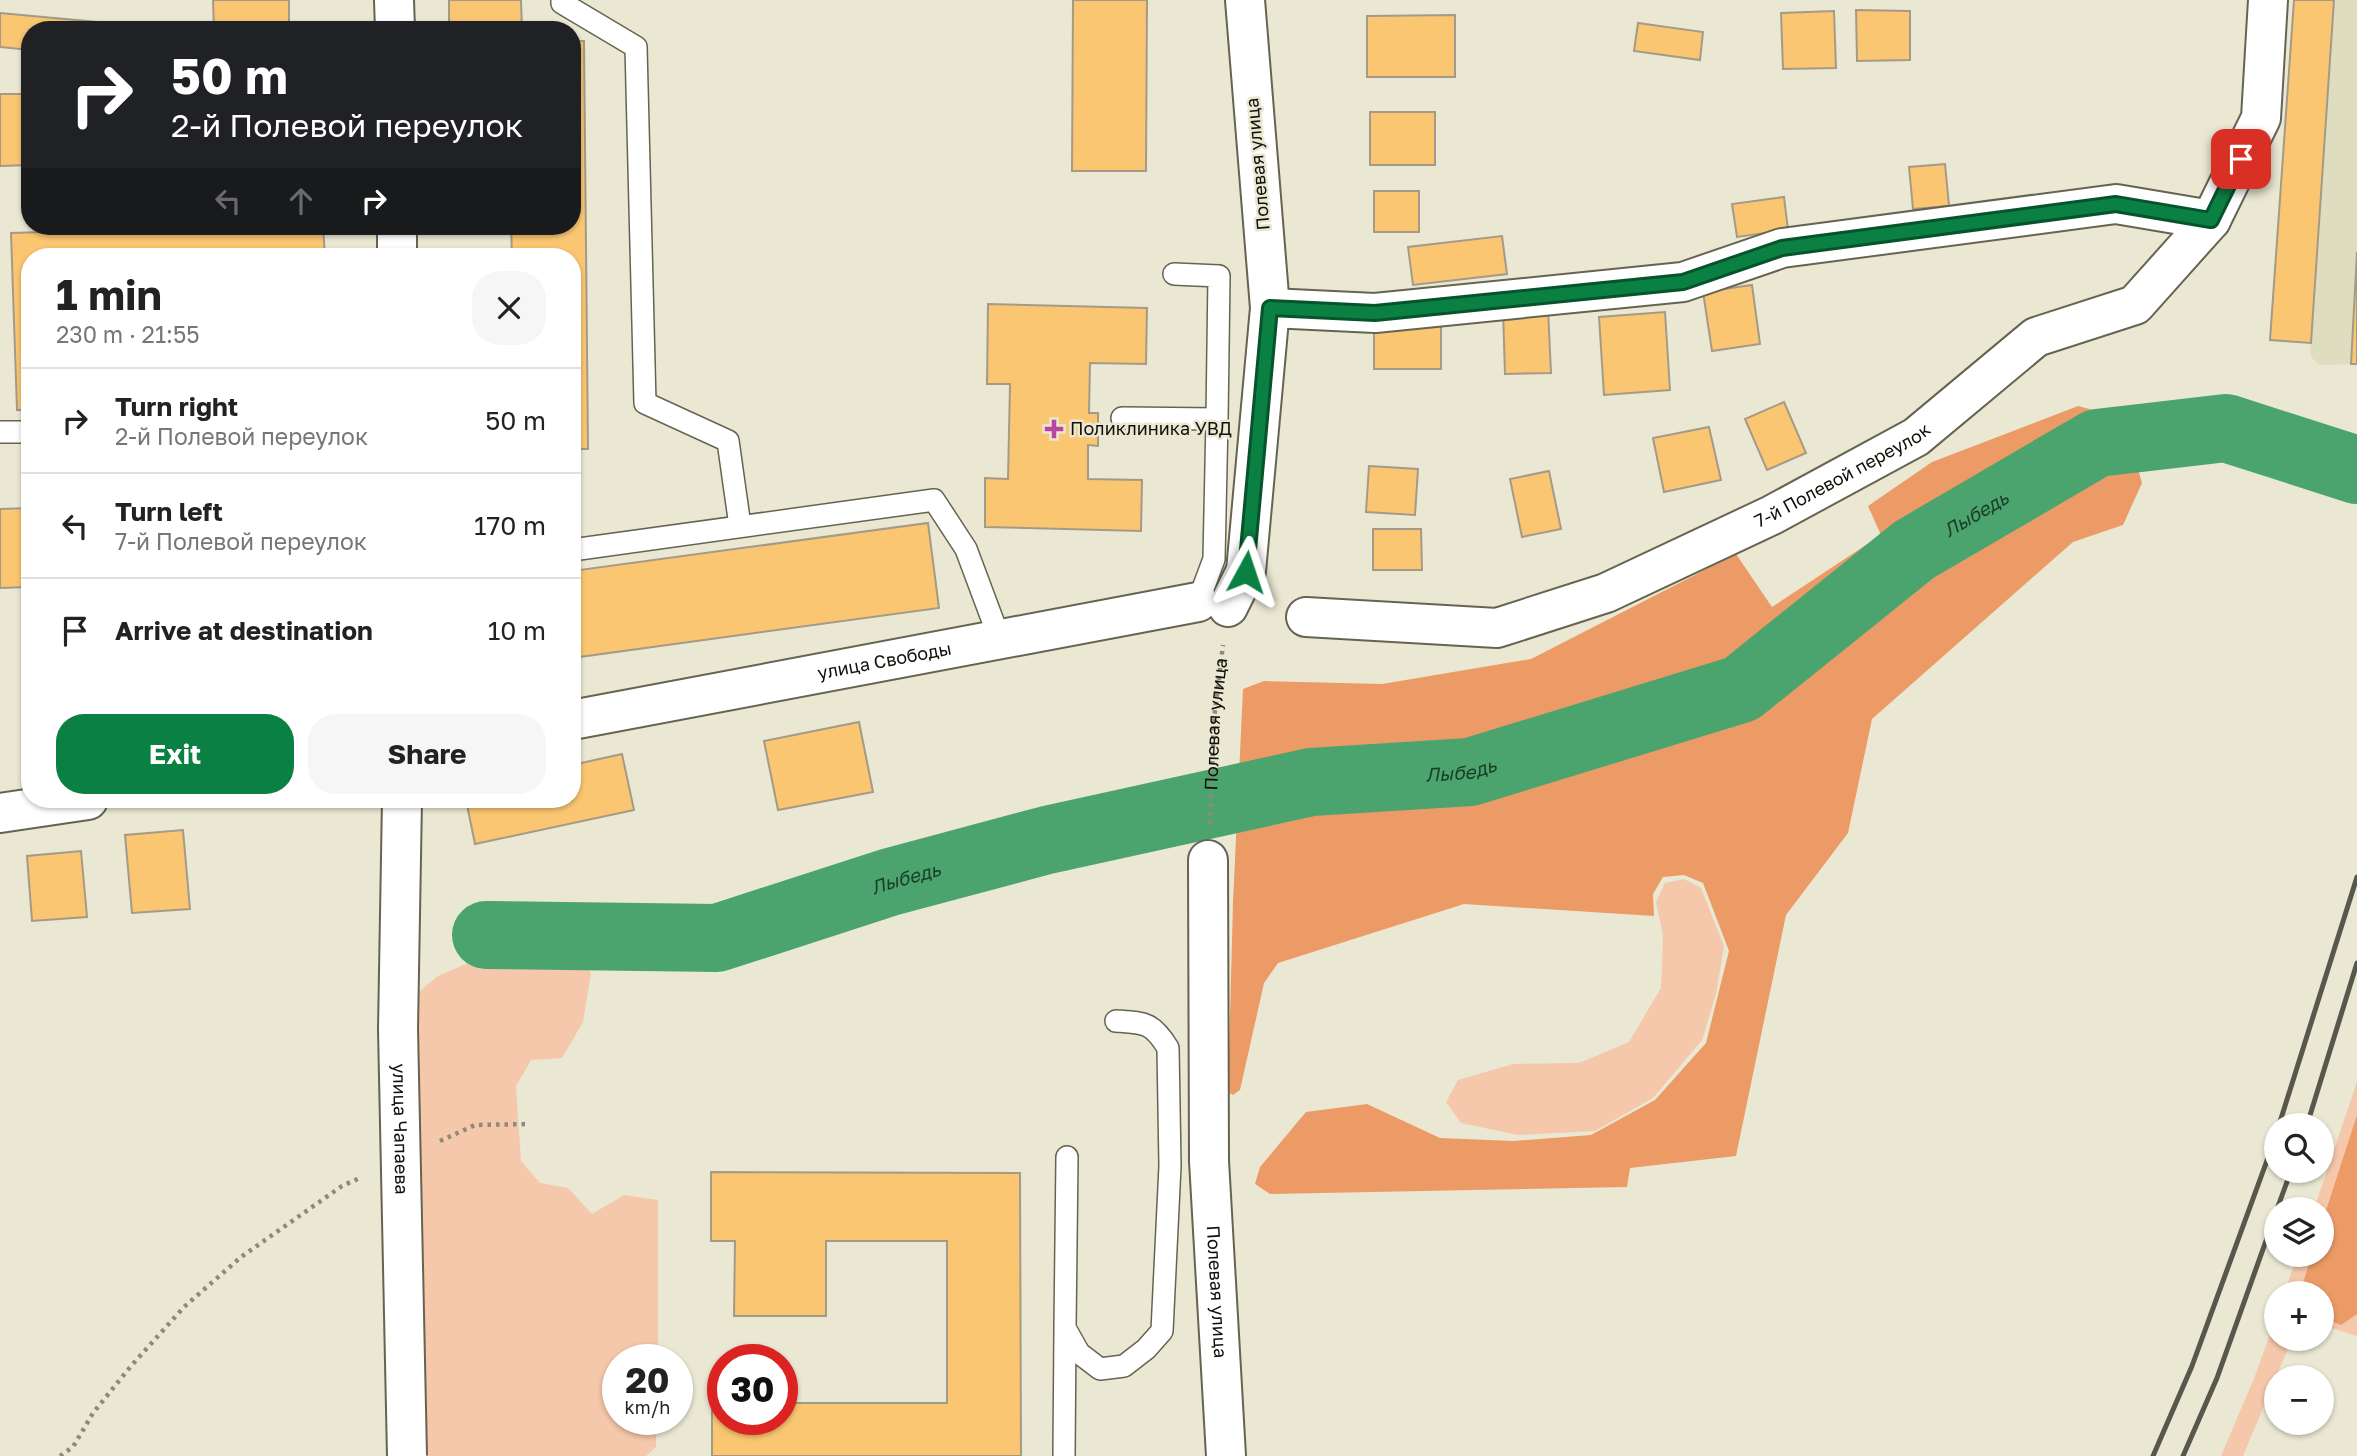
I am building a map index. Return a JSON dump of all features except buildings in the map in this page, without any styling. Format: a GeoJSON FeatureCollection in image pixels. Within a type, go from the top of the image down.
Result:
{"type":"FeatureCollection","features":[{"type":"Feature","properties":{"kind":"street"},"geometry":{"type":"LineString","coordinates":[[394,0],[394,21]]}},
{"type":"Feature","properties":{"kind":"street","name":"Полевая улица"},"geometry":{"type":"LineString","coordinates":[[1213,605],[1246,572],[1270,308],[1245,0]]}},
{"type":"Feature","properties":{"kind":"street","name":"7-й Полевой переулок"},"geometry":{"type":"LineString","coordinates":[[1306,617],[1497,628],[1606,593],[1772,515],[1916,437],[2036,337],[2135,305],[2211,220],[2261,118],[2268,0]]}},
{"type":"Feature","properties":{"kind":"street"},"geometry":{"type":"LineString","coordinates":[[1270,308],[1375,313],[1683,282],[1782,248],[2116,204],[2211,220]]}},
{"type":"Feature","properties":{"kind":"street","name":"улица Свободы"},"geometry":{"type":"LineString","coordinates":[[581,718],[1000,640],[1213,605]]}},
{"type":"Feature","properties":{"kind":"street"},"geometry":{"type":"LineString","coordinates":[[0,813],[34,808]]}},
{"type":"Feature","properties":{"kind":"street","name":"улица Чапаева"},"geometry":{"type":"LineString","coordinates":[[402,808],[398,1029],[407,1456]]}},
{"type":"Feature","properties":{"kind":"street","name":"Полевая улица"},"geometry":{"type":"LineString","coordinates":[[1208,860],[1209,1161],[1226,1456]]}},
{"type":"Feature","properties":{"kind":"lane"},"geometry":{"type":"LineString","coordinates":[[562,0],[562,3],[636,47],[645,403],[728,441],[740,526]]}},
{"type":"Feature","properties":{"kind":"lane"},"geometry":{"type":"LineString","coordinates":[[1174,274],[1219,276],[1213,605]]}},
{"type":"Feature","properties":{"kind":"lane"},"geometry":{"type":"LineString","coordinates":[[1122,418],[1217,419]]}},
{"type":"Feature","properties":{"kind":"lane"},"geometry":{"type":"LineString","coordinates":[[0,432],[21,432]]}},
{"type":"Feature","properties":{"kind":"lane"},"geometry":{"type":"LineString","coordinates":[[581,549],[934,500],[966,549],[1000,640]]}},
{"type":"Feature","properties":{"kind":"lane"},"geometry":{"type":"LineString","coordinates":[[1065,1328],[1079,1353],[1100,1369],[1124,1366],[1146,1349],[1162,1331],[1170,1166],[1168,1048],[1158,1031],[1146,1023],[1116,1021]]}},
{"type":"Feature","properties":{"kind":"lane"},"geometry":{"type":"LineString","coordinates":[[1064,1456],[1067,1157]]}},
{"type":"Feature","properties":{"kind":"path","name":"Полевая улица"},"geometry":{"type":"LineString","coordinates":[[1208,860],[1214,719],[1213,605]]}},
{"type":"Feature","properties":{"kind":"path"},"geometry":{"type":"LineString","coordinates":[[439,1142],[475,1125],[529,1124]]}},
{"type":"Feature","properties":{"kind":"path"},"geometry":{"type":"LineString","coordinates":[[60,1456],[73,1447],[93,1413],[184,1307],[241,1257],[342,1186],[366,1175]]}},
{"type":"Feature","properties":{"kind":"shaded area"},"geometry":{"type":"Polygon","coordinates":[[[2294,0],[2357,0],[2357,364],[2319,365],[2311,357],[2310,343],[2270,340],[2294,0]]]}},
{"type":"Feature","properties":{"kind":"shaded area"},"geometry":{"type":"Polygon","coordinates":[[[2078,406],[2123,418],[2142,483],[2123,525],[2073,542],[1872,719],[1848,833],[1786,915],[1736,1156],[1630,1168],[1627,1187],[1270,1194],[1255,1184],[1260,1167],[1306,1112],[1367,1104],[1440,1138],[1513,1141],[1591,1135],[1655,1100],[1706,1043],[1729,951],[1703,883],[1684,875],[1663,877],[1653,894],[1654,916],[1464,904],[1278,963],[1264,983],[1240,1090],[1233,1095],[1228,1092],[1243,689],[1264,681],[1382,684],[1531,659],[1736,554],[1772,607],[1881,535],[1868,506],[1932,462],[2078,406]]]}},
{"type":"Feature","properties":{"kind":"shaded area"},"geometry":{"type":"Polygon","coordinates":[[[1684,879],[1701,888],[1724,946],[1716,994],[1702,1040],[1653,1098],[1595,1131],[1518,1135],[1461,1123],[1446,1102],[1458,1080],[1513,1064],[1579,1063],[1629,1042],[1661,988],[1663,935],[1656,902],[1665,883],[1684,879]]]}},
{"type":"Feature","properties":{"kind":"shaded area"},"geometry":{"type":"Polygon","coordinates":[[[532,948],[579,953],[591,973],[583,1022],[562,1058],[531,1060],[516,1086],[521,1161],[540,1183],[568,1188],[592,1214],[624,1195],[658,1200],[658,1344],[602,1344],[602,1435],[656,1435],[656,1447],[646,1456],[420,1456],[415,995],[438,976],[489,954],[532,948]]]}},
{"type":"Feature","properties":{"kind":"shaded area"},"geometry":{"type":"Polygon","coordinates":[[[2357,1082],[2357,1336],[2334,1329],[2334,1281],[2288,1281],[2294,1267],[2334,1267],[2334,1197],[2318,1197],[2323,1183],[2334,1183],[2334,1150],[2357,1082]]]}},
{"type":"Feature","properties":{"kind":"shaded area"},"geometry":{"type":"Polygon","coordinates":[[[2357,1115],[2357,1314],[2341,1325],[2334,1322],[2334,1281],[2304,1280],[2308,1267],[2334,1267],[2334,1197],[2330,1197],[2357,1115]]]}},
{"type":"Feature","properties":{"kind":"shaded area"},"geometry":{"type":"Polygon","coordinates":[[[2264,1351],[2287,1351],[2281,1365],[2264,1365],[2264,1406],[2243,1456],[2221,1456],[2264,1351]]]}},
{"type":"Feature","properties":{"kind":"waterway","name":"Лыбедь"},"geometry":{"type":"LineString","coordinates":[[486,935],[717,938],[890,882],[1047,840],[1311,782],[1470,772],[1741,689],[1914,550],[2097,443],[2226,428],[2357,470]]}},
{"type":"Feature","properties":{"kind":"railway"},"geometry":{"type":"LineString","coordinates":[[2283,1113],[2357,877]]}},
{"type":"Feature","properties":{"kind":"railway"},"geometry":{"type":"LineString","coordinates":[[2311,1113],[2357,963]]}},
{"type":"Feature","properties":{"kind":"railway"},"geometry":{"type":"LineString","coordinates":[[2153,1456],[2192,1366],[2264,1169]]}},
{"type":"Feature","properties":{"kind":"railway"},"geometry":{"type":"LineString","coordinates":[[2281,1197],[2287,1183]]}},
{"type":"Feature","properties":{"kind":"railway"},"geometry":{"type":"LineString","coordinates":[[2183,1456],[2217,1378],[2264,1246]]}},
{"type":"Feature","properties":{"kind":"place","name":"Поликлиника УВД"},"geometry":{"type":"Point","coordinates":[1054,429]}},
{"type":"Feature","properties":{"kind":"route"},"geometry":{"type":"LineString","coordinates":[[1246,572],[1270,308],[1375,313],[1683,282],[1782,248],[2116,204],[2211,220],[2241,159]]}}]}
